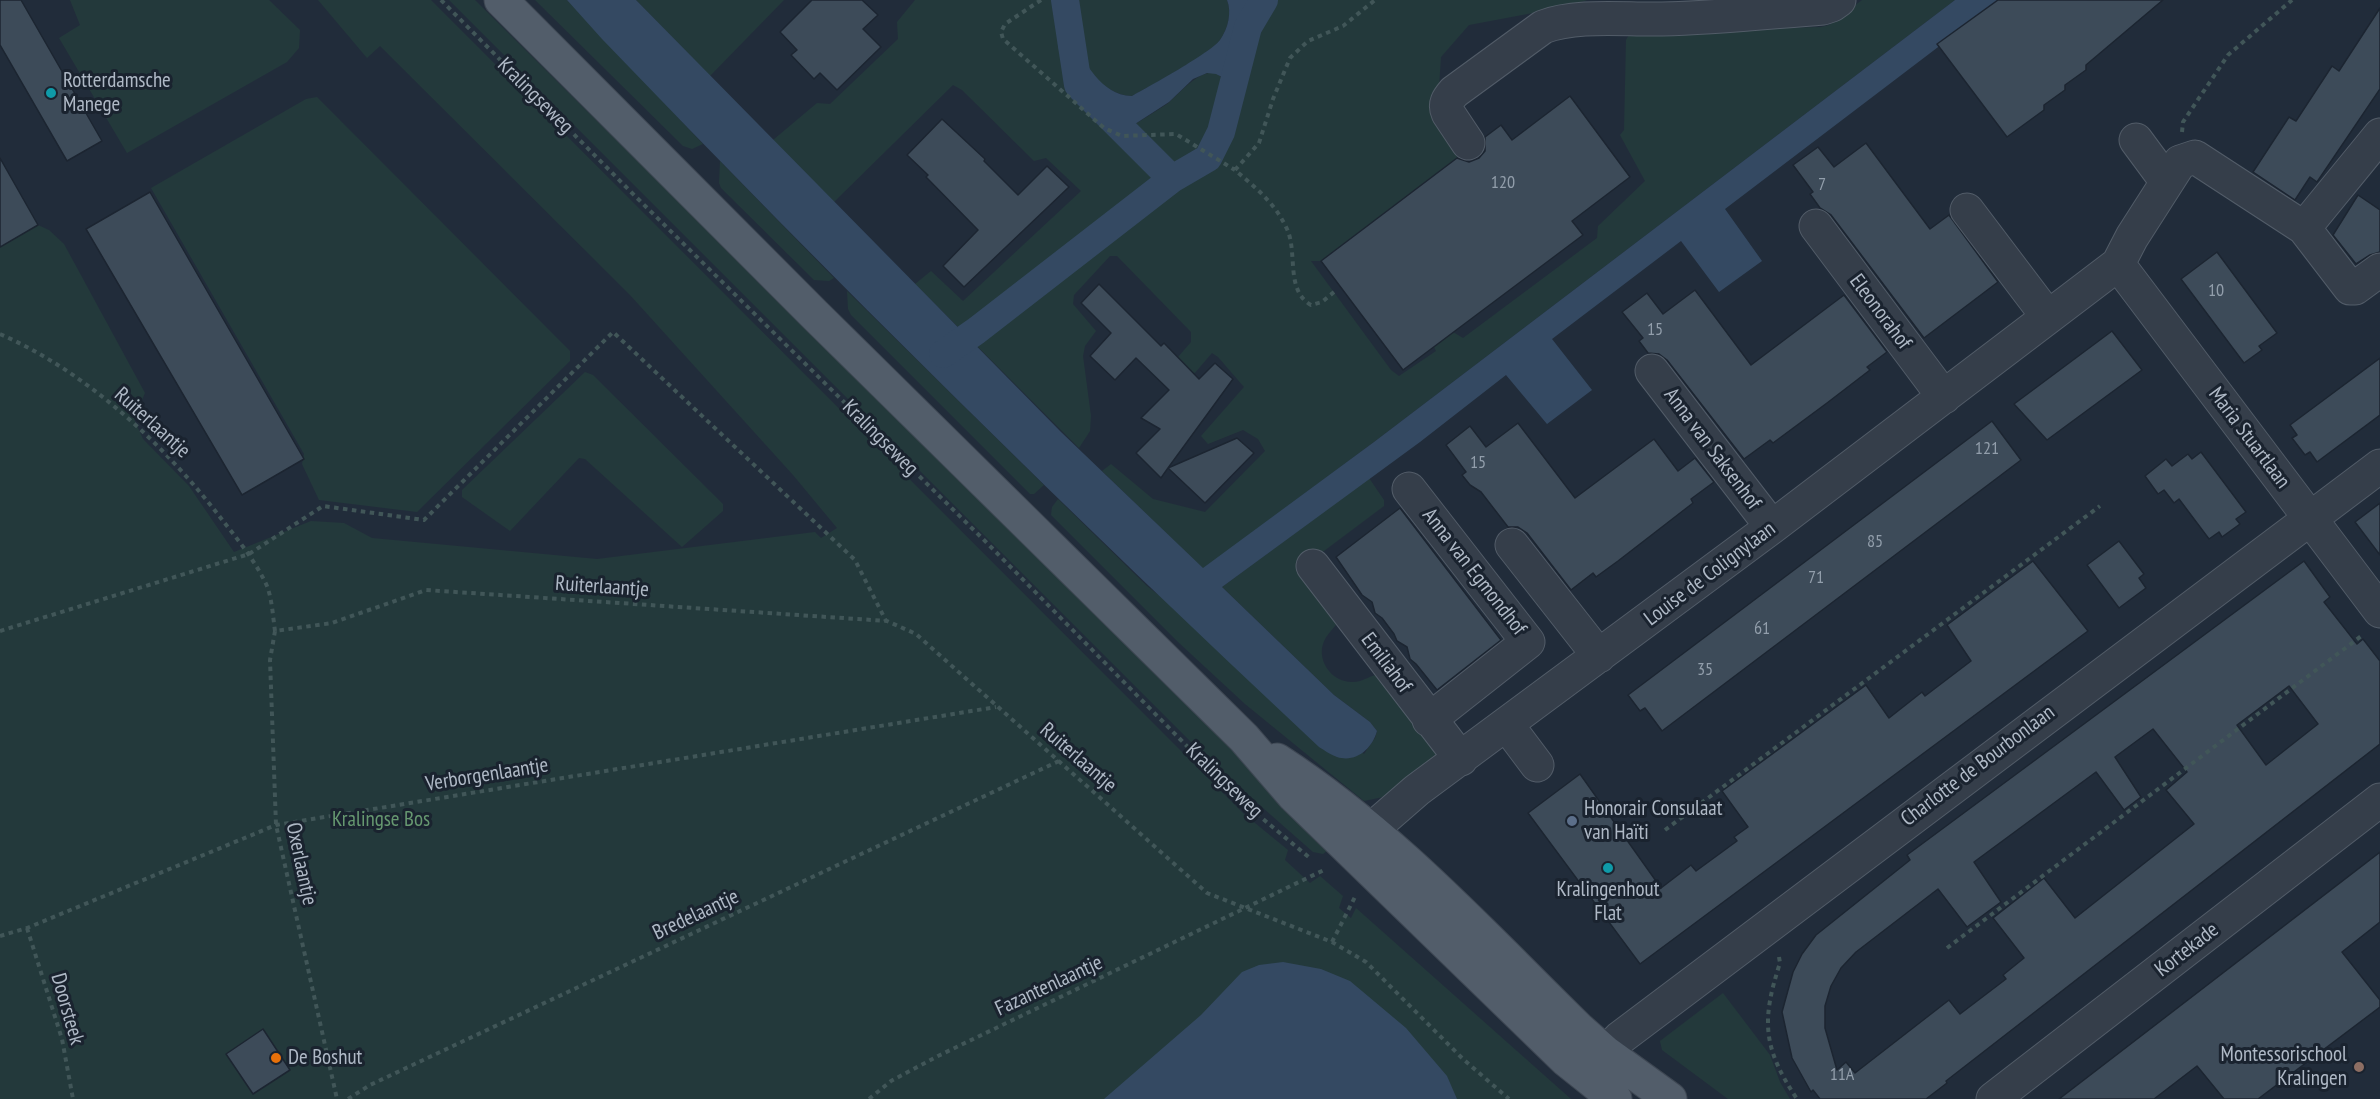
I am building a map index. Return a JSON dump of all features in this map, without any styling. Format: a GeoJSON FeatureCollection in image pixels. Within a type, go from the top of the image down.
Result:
{"type":"FeatureCollection","features":[{"type":"Feature","properties":{"kind":"main road","name":"Kralingseweg"},"geometry":{"type":"LineString","coordinates":[[501,0],[814,314],[1244,738],[1294,796],[1361,841],[1399,854],[1594,1064],[1615,1099]]}},
{"type":"Feature","properties":{"kind":"main road","name":"Kralingseweg"},"geometry":{"type":"LineString","coordinates":[[1594,1064],[1670,1099]]}},
{"type":"Feature","properties":{"kind":"street"},"geometry":{"type":"LineString","coordinates":[[1468,143],[1448,113],[1447,100],[1454,92],[1543,27],[1552,24],[1597,20],[1664,19],[1823,8],[1832,6],[1839,0]]}},
{"type":"Feature","properties":{"kind":"street"},"geometry":{"type":"LineString","coordinates":[[2304,228],[2380,135]]}},
{"type":"Feature","properties":{"kind":"street"},"geometry":{"type":"LineString","coordinates":[[2136,140],[2174,172],[2195,157],[2304,228],[2350,288],[2355,288],[2380,270]]}},
{"type":"Feature","properties":{"kind":"street","name":"Louise de Colignylaan"},"geometry":{"type":"LineString","coordinates":[[1361,841],[1417,790],[1772,528],[2118,264],[2132,237],[2174,172]]}},
{"type":"Feature","properties":{"kind":"street"},"geometry":{"type":"LineString","coordinates":[[1966,210],[2048,317]]}},
{"type":"Feature","properties":{"kind":"street","name":"Eleonorahof"},"geometry":{"type":"LineString","coordinates":[[1816,226],[1944,397]]}},
{"type":"Feature","properties":{"kind":"street","name":"Maria Stuartlaan"},"geometry":{"type":"LineString","coordinates":[[2118,264],[2310,518],[2375,620]]}},
{"type":"Feature","properties":{"kind":"street","name":"Anna van Saksenhof"},"geometry":{"type":"LineString","coordinates":[[1652,371],[1772,528]]}},
{"type":"Feature","properties":{"kind":"street","name":"Charlotte de Bourbonlaan"},"geometry":{"type":"LineString","coordinates":[[1594,1064],[1620,1038],[1873,845],[2380,466]]}},
{"type":"Feature","properties":{"kind":"street","name":"Anna van Egmondhof"},"geometry":{"type":"LineString","coordinates":[[1409,489],[1528,642],[1429,720]]}},
{"type":"Feature","properties":{"kind":"street"},"geometry":{"type":"LineString","coordinates":[[1512,545],[1599,656]]}},
{"type":"Feature","properties":{"kind":"street","name":"Emiliahof"},"geometry":{"type":"LineString","coordinates":[[1313,566],[1461,759]]}},
{"type":"Feature","properties":{"kind":"street"},"geometry":{"type":"LineString","coordinates":[[1507,725],[1537,765]]}},
{"type":"Feature","properties":{"kind":"street","name":"Kortekade"},"geometry":{"type":"LineString","coordinates":[[1993,1099],[2380,800]]}},
{"type":"Feature","properties":{"kind":"path","name":"Kralingseweg"},"geometry":{"type":"LineString","coordinates":[[441,0],[631,192],[987,543],[1239,799],[1325,870]]}},
{"type":"Feature","properties":{"kind":"path"},"geometry":{"type":"LineString","coordinates":[[1041,0],[1005,24],[1001,32],[1003,39],[1095,122],[1122,136],[1176,134],[1235,170],[1269,200],[1286,227],[1293,243],[1294,282],[1306,302],[1311,305],[1317,304],[1334,292]]}},
{"type":"Feature","properties":{"kind":"path"},"geometry":{"type":"LineString","coordinates":[[1235,170],[1259,143],[1273,99],[1290,58],[1308,41],[1343,26],[1375,0]]}},
{"type":"Feature","properties":{"kind":"path"},"geometry":{"type":"LineString","coordinates":[[2174,172],[2183,122],[2228,55],[2292,0]]}},
{"type":"Feature","properties":{"kind":"path"},"geometry":{"type":"LineString","coordinates":[[0,631],[249,554],[323,506],[424,520],[613,332],[855,560],[887,621]]}},
{"type":"Feature","properties":{"kind":"path","name":"Ruiterlaantje"},"geometry":{"type":"LineString","coordinates":[[0,334],[22,344],[94,390],[155,441],[194,482],[249,554],[268,587],[275,631],[333,623],[426,590],[887,621],[916,634],[1207,893],[1332,942],[1366,962],[1463,1059],[1509,1099]]}},
{"type":"Feature","properties":{"kind":"path"},"geometry":{"type":"LineString","coordinates":[[1665,830],[2100,506]]}},
{"type":"Feature","properties":{"kind":"path"},"geometry":{"type":"LineString","coordinates":[[1947,948],[2375,620]]}},
{"type":"Feature","properties":{"kind":"path","name":"Oxerlaantje"},"geometry":{"type":"LineString","coordinates":[[275,631],[270,660],[276,825],[337,1099]]}},
{"type":"Feature","properties":{"kind":"path","name":"Verborgenlaantje"},"geometry":{"type":"LineString","coordinates":[[0,936],[27,928],[276,825],[997,707]]}},
{"type":"Feature","properties":{"kind":"path","name":"Bredelaantje"},"geometry":{"type":"LineString","coordinates":[[348,1099],[370,1085],[1059,761]]}},
{"type":"Feature","properties":{"kind":"path","name":"Fazantenlaantje"},"geometry":{"type":"LineString","coordinates":[[869,1099],[891,1081],[938,1056],[1325,870]]}},
{"type":"Feature","properties":{"kind":"path"},"geometry":{"type":"LineString","coordinates":[[1774,921],[1780,963],[1769,996],[1770,1048],[1781,1074],[1797,1099]]}},
{"type":"Feature","properties":{"kind":"path","name":"Doorsteek"},"geometry":{"type":"LineString","coordinates":[[27,928],[62,1039],[73,1099]]}},
{"type":"Feature","properties":{"kind":"green space"},"geometry":{"type":"Polygon","coordinates":[[[70,0],[269,0],[300,30],[299,48],[287,62],[127,153],[59,38],[80,25],[70,0]]]}},
{"type":"Feature","properties":{"kind":"green space","name":"Kralingse Bos"},"geometry":{"type":"Polygon","coordinates":[[[318,0],[431,0],[1244,814],[1288,850],[1285,860],[1310,883],[1320,876],[1343,896],[1339,908],[1351,918],[1356,908],[1571,1099],[0,1099],[0,247],[38,225],[49,230],[64,244],[145,393],[134,419],[143,439],[189,486],[234,552],[311,521],[344,523],[372,538],[597,559],[815,532],[821,538],[837,528],[793,475],[630,295],[380,46],[367,58],[318,0]]]}},
{"type":"Feature","properties":{"kind":"green space"},"geometry":{"type":"Polygon","coordinates":[[[449,0],[475,0],[1332,847],[1323,854],[1313,852],[1213,764],[449,0]]]}},
{"type":"Feature","properties":{"kind":"green space"},"geometry":{"type":"Polygon","coordinates":[[[535,0],[567,0],[703,144],[692,149],[683,146],[535,0]]]}},
{"type":"Feature","properties":{"kind":"green space"},"geometry":{"type":"Polygon","coordinates":[[[636,0],[784,0],[710,76],[636,0]]]}},
{"type":"Feature","properties":{"kind":"green space"},"geometry":{"type":"Polygon","coordinates":[[[915,0],[1227,0],[1229,15],[1227,26],[1220,40],[1179,70],[1132,96],[1111,90],[1101,83],[1058,41],[1135,124],[1167,104],[1193,81],[1208,73],[1216,73],[1222,78],[1230,100],[1235,102],[1240,98],[1253,32],[1266,0],[1587,0],[1570,6],[1469,25],[1441,57],[1439,87],[1431,110],[1435,124],[1458,158],[1321,261],[1311,261],[1391,370],[1399,376],[1436,351],[1434,347],[1453,332],[1463,338],[1597,238],[1598,226],[1645,181],[1620,135],[1624,130],[1626,40],[1631,31],[1821,27],[1829,25],[1862,0],[1955,0],[1374,442],[1203,569],[1102,471],[1111,464],[1153,499],[1205,512],[1265,451],[1258,439],[1243,430],[1208,444],[1201,436],[1244,387],[1212,353],[1176,395],[1159,379],[1191,342],[1191,332],[1117,256],[1110,256],[1074,295],[1073,304],[1096,331],[1085,346],[1083,356],[1091,416],[1090,431],[1079,448],[915,284],[931,271],[963,301],[1081,191],[1046,158],[1034,161],[962,90],[953,85],[834,202],[773,140],[817,103],[830,104],[898,39],[897,22],[915,0]]]}},
{"type":"Feature","properties":{"kind":"green space"},"geometry":{"type":"Polygon","coordinates":[[[317,97],[570,351],[570,361],[417,512],[319,500],[302,464],[304,454],[151,188],[306,99],[317,97]]]}},
{"type":"Feature","properties":{"kind":"green space"},"geometry":{"type":"Polygon","coordinates":[[[720,161],[834,278],[829,281],[814,280],[721,188],[719,183],[720,161]]]}},
{"type":"Feature","properties":{"kind":"green space"},"geometry":{"type":"Polygon","coordinates":[[[847,291],[1044,485],[1034,494],[1030,494],[851,315],[848,309],[847,291]]]}},
{"type":"Feature","properties":{"kind":"green space"},"geometry":{"type":"Polygon","coordinates":[[[585,372],[593,375],[723,504],[723,511],[682,547],[585,459],[579,458],[510,531],[462,497],[462,490],[585,372]]]}},
{"type":"Feature","properties":{"kind":"green space"},"geometry":{"type":"Polygon","coordinates":[[[1369,478],[1384,500],[1384,506],[1304,566],[1339,620],[1324,640],[1322,658],[1333,675],[1346,681],[1357,682],[1380,674],[1441,756],[1388,796],[1364,801],[1245,704],[1178,642],[1051,515],[1052,507],[1058,499],[1147,586],[1364,754],[1377,731],[1370,722],[1334,695],[1222,587],[1369,478]]]}},
{"type":"Feature","properties":{"kind":"green space"},"geometry":{"type":"Polygon","coordinates":[[[1723,993],[1770,1055],[1780,1082],[1790,1099],[1728,1099],[1662,1050],[1660,1041],[1723,993]]]}},
{"type":"Feature","properties":{"kind":"water"},"geometry":{"type":"Polygon","coordinates":[[[567,0],[636,0],[1061,432],[1203,568],[1374,442],[1955,0],[2000,0],[1725,209],[1762,261],[1719,292],[1681,241],[1552,339],[1592,390],[1547,424],[1506,375],[1420,442],[1222,587],[1334,695],[1370,722],[1377,731],[1367,749],[1357,756],[1344,758],[1319,747],[1136,574],[778,220],[567,0]]]}},
{"type":"Feature","properties":{"kind":"water"},"geometry":{"type":"Polygon","coordinates":[[[1227,0],[1266,0],[1257,18],[1243,88],[1240,98],[1235,103],[1230,100],[1222,77],[1207,73],[1193,79],[1169,102],[1135,124],[1120,126],[1108,123],[1069,71],[1059,49],[1058,41],[1064,38],[1095,76],[1111,90],[1132,96],[1193,61],[1220,40],[1228,20],[1227,0]]]}},
{"type":"Feature","properties":{"kind":"water"},"geometry":{"type":"Polygon","coordinates":[[[1283,962],[1321,969],[1350,981],[1406,1028],[1447,1076],[1457,1099],[1104,1099],[1201,1015],[1242,972],[1259,965],[1283,962]]]}},
{"type":"Feature","properties":{"kind":"building","name":"Rotterdamsche Manege"},"geometry":{"type":"Polygon","coordinates":[[[0,0],[21,0],[102,141],[67,161],[0,45],[0,0]]]}},
{"type":"Feature","properties":{"kind":"building"},"geometry":{"type":"Polygon","coordinates":[[[812,0],[862,0],[878,15],[863,29],[881,47],[837,90],[820,73],[814,79],[791,55],[797,50],[780,32],[812,0]]]}},
{"type":"Feature","properties":{"kind":"building"},"geometry":{"type":"Polygon","coordinates":[[[1998,0],[2163,0],[2086,65],[2086,70],[2065,85],[2065,90],[2044,105],[2044,110],[2007,137],[1937,44],[1998,0]]]}},
{"type":"Feature","properties":{"kind":"building"},"geometry":{"type":"Polygon","coordinates":[[[2380,8],[2380,89],[2317,182],[2310,177],[2295,200],[2253,172],[2289,117],[2296,121],[2332,66],[2339,71],[2380,8]]]}},
{"type":"Feature","properties":{"kind":"building"},"geometry":{"type":"Polygon","coordinates":[[[1570,96],[1630,177],[1572,221],[1583,235],[1403,370],[1321,261],[1457,158],[1469,162],[1479,158],[1485,151],[1485,137],[1501,125],[1512,140],[1570,96]]]}},
{"type":"Feature","properties":{"kind":"building"},"geometry":{"type":"Polygon","coordinates":[[[942,119],[985,159],[984,161],[1018,195],[1047,166],[1069,187],[964,287],[943,266],[978,230],[907,155],[942,119]]]}},
{"type":"Feature","properties":{"kind":"building"},"geometry":{"type":"Polygon","coordinates":[[[1866,143],[1930,229],[1949,215],[1998,282],[1924,338],[1831,215],[1820,208],[1810,194],[1813,192],[1793,165],[1818,147],[1834,167],[1866,143]]]}},
{"type":"Feature","properties":{"kind":"building"},"geometry":{"type":"Polygon","coordinates":[[[0,158],[38,225],[0,247],[0,158]]]}},
{"type":"Feature","properties":{"kind":"building"},"geometry":{"type":"Polygon","coordinates":[[[150,192],[304,459],[242,495],[86,229],[150,192]]]}},
{"type":"Feature","properties":{"kind":"building"},"geometry":{"type":"Polygon","coordinates":[[[2358,195],[2380,210],[2380,252],[2356,264],[2333,235],[2358,195]]]}},
{"type":"Feature","properties":{"kind":"building"},"geometry":{"type":"Polygon","coordinates":[[[2217,252],[2277,333],[2259,346],[2262,350],[2244,363],[2181,279],[2217,252]]]}},
{"type":"Feature","properties":{"kind":"building"},"geometry":{"type":"Polygon","coordinates":[[[1099,284],[1161,346],[1164,343],[1199,379],[1215,363],[1233,379],[1161,478],[1136,453],[1160,429],[1141,418],[1169,390],[1136,358],[1115,380],[1090,356],[1111,333],[1081,303],[1099,284]]]}},
{"type":"Feature","properties":{"kind":"building"},"geometry":{"type":"Polygon","coordinates":[[[1695,290],[1751,365],[1844,295],[1887,352],[1867,367],[1870,370],[1827,403],[1773,443],[1770,440],[1744,459],[1667,360],[1659,354],[1648,353],[1639,341],[1643,338],[1622,312],[1647,293],[1663,314],[1695,290]]]}},
{"type":"Feature","properties":{"kind":"building"},"geometry":{"type":"Polygon","coordinates":[[[2112,331],[2142,370],[2047,440],[2014,404],[2112,331]]]}},
{"type":"Feature","properties":{"kind":"building"},"geometry":{"type":"Polygon","coordinates":[[[2380,358],[2380,415],[2317,462],[2310,452],[2305,455],[2292,438],[2297,435],[2290,425],[2380,358]]]}},
{"type":"Feature","properties":{"kind":"building"},"geometry":{"type":"Polygon","coordinates":[[[1992,421],[2021,460],[1662,731],[1645,708],[1640,711],[1628,695],[1992,421]]]}},
{"type":"Feature","properties":{"kind":"building"},"geometry":{"type":"Polygon","coordinates":[[[1518,423],[1575,498],[1654,439],[1678,471],[1695,458],[1714,482],[1691,499],[1693,503],[1618,561],[1596,577],[1593,573],[1571,590],[1527,533],[1518,527],[1508,527],[1481,492],[1470,485],[1462,475],[1466,472],[1446,445],[1470,426],[1486,447],[1518,423]]]}},
{"type":"Feature","properties":{"kind":"building"},"geometry":{"type":"Polygon","coordinates":[[[1237,438],[1254,453],[1205,503],[1168,468],[1237,438]]]}},
{"type":"Feature","properties":{"kind":"building"},"geometry":{"type":"Polygon","coordinates":[[[2201,452],[2246,512],[2236,519],[2240,524],[2222,537],[2219,532],[2209,539],[2179,499],[2174,503],[2164,490],[2158,494],[2145,476],[2166,459],[2172,466],[2188,454],[2192,459],[2201,452]]]}},
{"type":"Feature","properties":{"kind":"building"},"geometry":{"type":"Polygon","coordinates":[[[2380,503],[2380,555],[2355,522],[2380,503]]]}},
{"type":"Feature","properties":{"kind":"building"},"geometry":{"type":"Polygon","coordinates":[[[1400,508],[1501,640],[1437,690],[1410,659],[1407,647],[1397,641],[1382,618],[1375,613],[1372,602],[1362,595],[1336,557],[1400,508]]]}},
{"type":"Feature","properties":{"kind":"building"},"geometry":{"type":"Polygon","coordinates":[[[2119,541],[2144,574],[2139,578],[2146,588],[2119,608],[2087,565],[2119,541]]]}},
{"type":"Feature","properties":{"kind":"building"},"geometry":{"type":"Polygon","coordinates":[[[2033,561],[2088,631],[1640,964],[1528,813],[1580,774],[1661,888],[1691,865],[1696,871],[1737,841],[1734,837],[1748,827],[1722,791],[1866,685],[1889,718],[1922,692],[1925,696],[1971,661],[1947,625],[2033,561]]]}},
{"type":"Feature","properties":{"kind":"building"},"geometry":{"type":"Polygon","coordinates":[[[2304,561],[2330,597],[2324,602],[2357,644],[2363,639],[2380,661],[2380,744],[1946,1081],[1947,1083],[1926,1099],[1820,1099],[1813,1090],[1811,1092],[1792,1058],[1782,1012],[1793,972],[1802,954],[1816,935],[1910,860],[1907,855],[2304,561]],[[2289,686],[2237,725],[2266,765],[2318,724],[2289,686]],[[2153,729],[2115,757],[2141,797],[2124,810],[2096,772],[1974,862],[2001,902],[1967,927],[1938,889],[1856,952],[1841,968],[1831,986],[1825,1006],[1825,1028],[1837,1070],[1846,1062],[1855,1073],[1949,1000],[1960,1014],[2006,979],[2003,975],[2024,958],[1993,918],[2044,878],[2075,918],[2194,824],[2166,790],[2187,772],[2153,729]]]}},
{"type":"Feature","properties":{"kind":"building"},"geometry":{"type":"Polygon","coordinates":[[[2380,852],[2380,922],[2342,952],[2380,1000],[2380,1007],[2258,1099],[2224,1099],[2197,1066],[2154,1099],[2059,1099],[2380,852]]]}},
{"type":"Feature","properties":{"kind":"building"},"geometry":{"type":"Polygon","coordinates":[[[263,1029],[290,1070],[253,1094],[226,1054],[263,1029]]]}},
{"type":"Feature","properties":{"kind":"waterway"},"geometry":{"type":"LineString","coordinates":[[943,354],[1172,179],[1078,85],[1065,0]]}},
{"type":"Feature","properties":{"kind":"waterway"},"geometry":{"type":"LineString","coordinates":[[1172,179],[1208,158],[1221,132],[1248,27],[1264,0]]}},
{"type":"Feature","properties":{"kind":"place","name":"Rotterdamsche Manege"},"geometry":{"type":"Point","coordinates":[51,93]}},
{"type":"Feature","properties":{"kind":"place","name":"Honorair Consulaat van Haïti"},"geometry":{"type":"Point","coordinates":[1572,821]}},
{"type":"Feature","properties":{"kind":"place","name":"Kralingenhout Flat"},"geometry":{"type":"Point","coordinates":[1608,868]}},
{"type":"Feature","properties":{"kind":"place","name":"De Boshut"},"geometry":{"type":"Point","coordinates":[276,1058]}},
{"type":"Feature","properties":{"kind":"place","name":"Montessorischool Kralingen"},"geometry":{"type":"Point","coordinates":[2359,1067]}}]}
